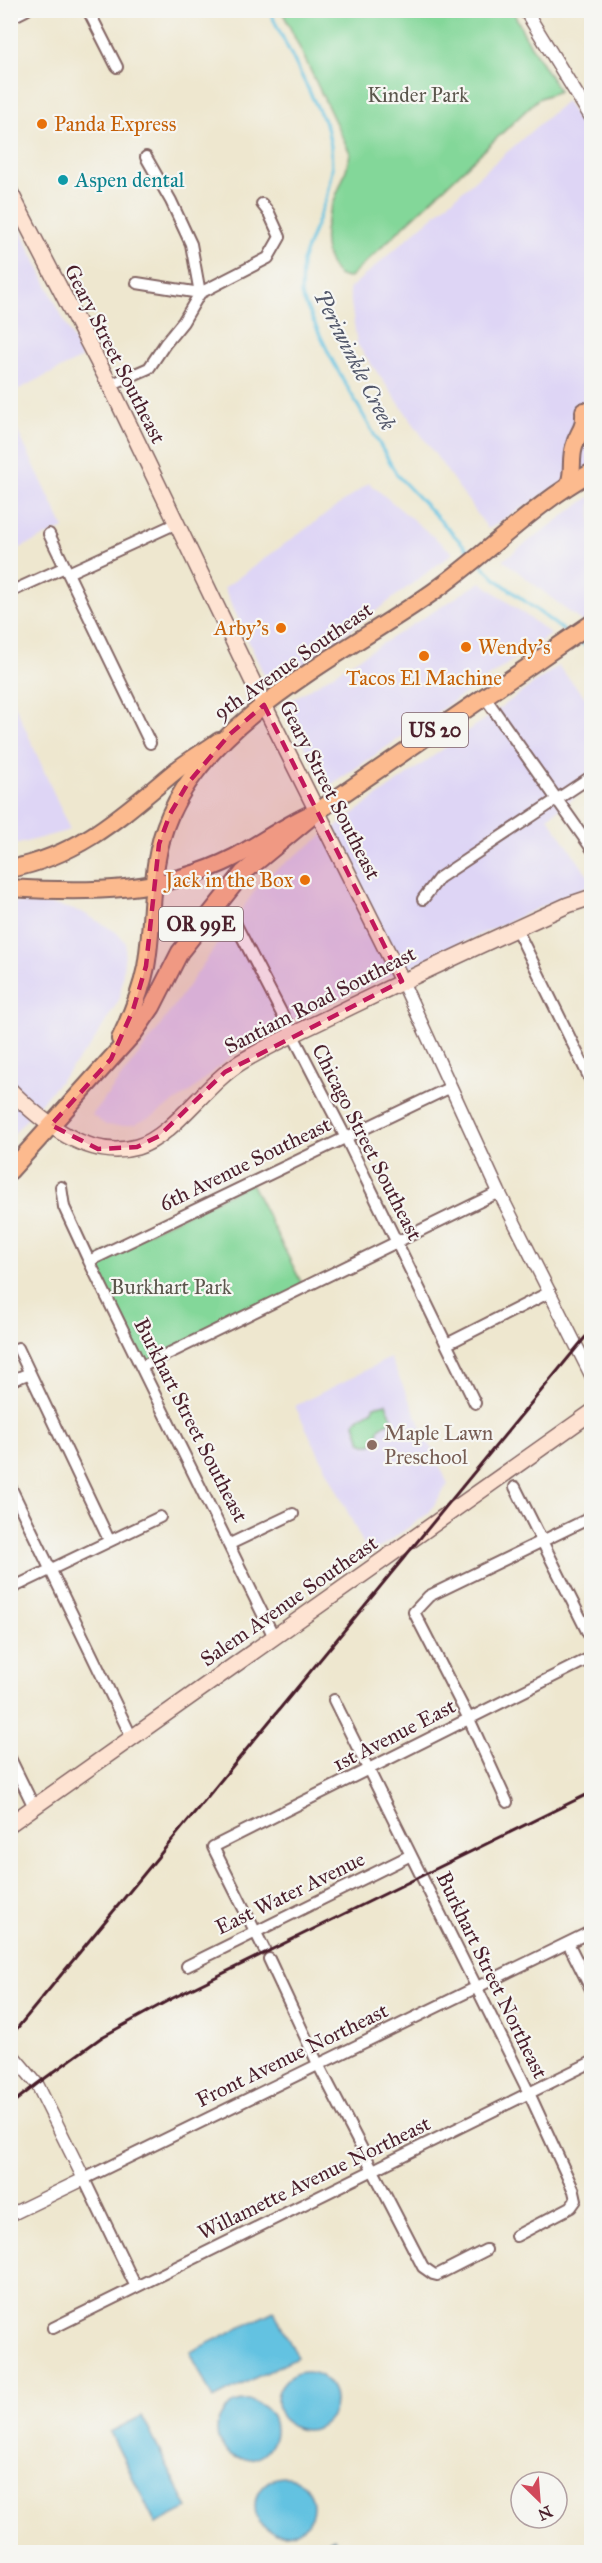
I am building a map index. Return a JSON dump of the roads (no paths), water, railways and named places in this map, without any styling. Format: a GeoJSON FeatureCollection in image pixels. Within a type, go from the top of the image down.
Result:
{"type":"FeatureCollection","features":[{"type":"Feature","properties":{"kind":"main road","name":"Geary Street Southeast"},"geometry":{"type":"LineString","coordinates":[[10,192],[110,385],[264,705],[402,981]]}},
{"type":"Feature","properties":{"kind":"main road"},"geometry":{"type":"LineString","coordinates":[[569,484],[573,469],[574,445],[584,427],[584,411],[591,428]]}},
{"type":"Feature","properties":{"kind":"main road","name":"9th Avenue Southeast"},"geometry":{"type":"LineString","coordinates":[[10,869],[74,848],[122,817],[175,771],[230,734],[264,705],[433,592],[569,484],[591,472]]}},
{"type":"Feature","properties":{"kind":"main road","name":"US 20"},"geometry":{"type":"LineString","coordinates":[[10,888],[102,891],[153,885],[188,876],[234,857],[289,824],[318,811],[585,626]]}},
{"type":"Feature","properties":{"kind":"main road","name":"OR 99E"},"geometry":{"type":"LineString","coordinates":[[111,1059],[134,1010],[146,966],[159,844],[170,814],[188,783],[230,734]]}},
{"type":"Feature","properties":{"kind":"main road","name":"OR 99E"},"geometry":{"type":"LineString","coordinates":[[10,1171],[134,1033],[152,1007],[180,952],[213,908],[243,873],[318,811]]}},
{"type":"Feature","properties":{"kind":"main road","name":"Santiam Road Southeast"},"geometry":{"type":"LineString","coordinates":[[51,1125],[98,1149],[137,1147],[159,1136],[225,1072],[291,1036],[402,981],[516,928],[591,897]]}},
{"type":"Feature","properties":{"kind":"main road"},"geometry":{"type":"LineString","coordinates":[[10,1090],[32,1112],[51,1125]]}},
{"type":"Feature","properties":{"kind":"main road","name":"Salem Avenue Southeast"},"geometry":{"type":"LineString","coordinates":[[10,1824],[591,1412]]}},
{"type":"Feature","properties":{"kind":"street"},"geometry":{"type":"LineString","coordinates":[[10,18],[26,10]]}},
{"type":"Feature","properties":{"kind":"street"},"geometry":{"type":"LineString","coordinates":[[88,10],[117,67]]}},
{"type":"Feature","properties":{"kind":"street"},"geometry":{"type":"LineString","coordinates":[[525,10],[591,119]]}},
{"type":"Feature","properties":{"kind":"street"},"geometry":{"type":"LineString","coordinates":[[146,158],[171,201],[191,244],[200,293]]}},
{"type":"Feature","properties":{"kind":"street"},"geometry":{"type":"LineString","coordinates":[[110,385],[150,368],[165,344],[183,322],[200,293],[267,258],[280,237],[269,213],[262,204]]}},
{"type":"Feature","properties":{"kind":"street"},"geometry":{"type":"LineString","coordinates":[[137,283],[200,293]]}},
{"type":"Feature","properties":{"kind":"street"},"geometry":{"type":"LineString","coordinates":[[10,592],[177,523]]}},
{"type":"Feature","properties":{"kind":"street"},"geometry":{"type":"LineString","coordinates":[[49,534],[150,743]]}},
{"type":"Feature","properties":{"kind":"street"},"geometry":{"type":"LineString","coordinates":[[484,696],[591,849]]}},
{"type":"Feature","properties":{"kind":"street"},"geometry":{"type":"LineString","coordinates":[[423,899],[439,878],[591,776]]}},
{"type":"Feature","properties":{"kind":"street","name":"Chicago Street Southeast"},"geometry":{"type":"LineString","coordinates":[[213,908],[234,921],[291,1036],[346,1138],[475,1402]]}},
{"type":"Feature","properties":{"kind":"street"},"geometry":{"type":"LineString","coordinates":[[516,928],[591,1083]]}},
{"type":"Feature","properties":{"kind":"street","name":"Geary Street Southeast"},"geometry":{"type":"LineString","coordinates":[[402,981],[499,1192],[591,1377]]}},
{"type":"Feature","properties":{"kind":"street","name":"6th Avenue Southeast"},"geometry":{"type":"LineString","coordinates":[[89,1261],[451,1088]]}},
{"type":"Feature","properties":{"kind":"street","name":"Burkhart Street Southeast"},"geometry":{"type":"LineString","coordinates":[[61,1187],[64,1207],[89,1261],[274,1637]]}},
{"type":"Feature","properties":{"kind":"street"},"geometry":{"type":"LineString","coordinates":[[141,1367],[499,1192]]}},
{"type":"Feature","properties":{"kind":"street"},"geometry":{"type":"LineString","coordinates":[[447,1344],[550,1292]]}},
{"type":"Feature","properties":{"kind":"street"},"geometry":{"type":"LineString","coordinates":[[18,1348],[109,1540]]}},
{"type":"Feature","properties":{"kind":"street"},"geometry":{"type":"LineString","coordinates":[[10,1381],[30,1373]]}},
{"type":"Feature","properties":{"kind":"street"},"geometry":{"type":"LineString","coordinates":[[10,1486],[132,1738]]}},
{"type":"Feature","properties":{"kind":"street"},"geometry":{"type":"LineString","coordinates":[[515,1487],[591,1641]]}},
{"type":"Feature","properties":{"kind":"street"},"geometry":{"type":"LineString","coordinates":[[230,1544],[293,1514]]}},
{"type":"Feature","properties":{"kind":"street"},"geometry":{"type":"LineString","coordinates":[[10,1589],[160,1517]]}},
{"type":"Feature","properties":{"kind":"street"},"geometry":{"type":"LineString","coordinates":[[507,1802],[469,1719],[414,1612],[429,1596],[591,1517]]}},
{"type":"Feature","properties":{"kind":"street","name":"1st Avenue East"},"geometry":{"type":"LineString","coordinates":[[255,1932],[213,1847],[591,1657]]}},
{"type":"Feature","properties":{"kind":"street"},"geometry":{"type":"LineString","coordinates":[[334,1700],[369,1769]]}},
{"type":"Feature","properties":{"kind":"street"},"geometry":{"type":"LineString","coordinates":[[10,1758],[34,1807]]}},
{"type":"Feature","properties":{"kind":"street","name":"Burkhart Street Northeast"},"geometry":{"type":"LineString","coordinates":[[369,1769],[529,2093],[574,2191],[576,2200],[572,2207],[516,2236]]}},
{"type":"Feature","properties":{"kind":"street","name":"East Water Avenue"},"geometry":{"type":"LineString","coordinates":[[187,1966],[411,1855]]}},
{"type":"Feature","properties":{"kind":"street","name":"Front Avenue Northeast"},"geometry":{"type":"LineString","coordinates":[[10,2215],[591,1931]]}},
{"type":"Feature","properties":{"kind":"street"},"geometry":{"type":"LineString","coordinates":[[255,1932],[318,2064],[423,2266],[433,2274],[443,2272],[486,2250]]}},
{"type":"Feature","properties":{"kind":"street"},"geometry":{"type":"LineString","coordinates":[[568,1943],[591,1991]]}},
{"type":"Feature","properties":{"kind":"street"},"geometry":{"type":"LineString","coordinates":[[10,2052],[37,2084],[136,2287]]}},
{"type":"Feature","properties":{"kind":"street","name":"Willamette Avenue Northeast"},"geometry":{"type":"LineString","coordinates":[[53,2328],[591,2062]]}},
{"type":"Feature","properties":{"kind":"water"},"geometry":{"type":"Polygon","coordinates":[[[274,2311],[297,2357],[213,2399],[190,2352],[274,2311]]]}},
{"type":"Feature","properties":{"kind":"water"},"geometry":{"type":"Polygon","coordinates":[[[300,2372],[312,2372],[327,2380],[335,2395],[335,2407],[327,2422],[312,2430],[300,2430],[285,2422],[277,2407],[277,2395],[285,2380],[300,2372]]]}},
{"type":"Feature","properties":{"kind":"water"},"geometry":{"type":"Polygon","coordinates":[[[240,2401],[252,2401],[267,2409],[275,2424],[275,2436],[267,2451],[252,2459],[240,2459],[225,2451],[217,2436],[217,2424],[225,2409],[240,2401]]]}},
{"type":"Feature","properties":{"kind":"water"},"geometry":{"type":"Polygon","coordinates":[[[142,2416],[188,2508],[156,2524],[110,2432],[142,2416]]]}},
{"type":"Feature","properties":{"kind":"water"},"geometry":{"type":"Polygon","coordinates":[[[278,2477],[290,2477],[305,2485],[313,2500],[313,2512],[305,2527],[290,2535],[278,2535],[263,2527],[255,2512],[255,2500],[263,2485],[278,2477]]]}},
{"type":"Feature","properties":{"kind":"water"},"geometry":{"type":"Polygon","coordinates":[[[334,2538],[341,2552],[305,2552],[334,2538]]]}},
{"type":"Feature","properties":{"kind":"waterway","name":"Periwinkle Creek"},"geometry":{"type":"LineString","coordinates":[[269,10],[327,127],[331,146],[332,170],[326,199],[302,261],[301,295],[331,358],[397,475],[471,553]]}},
{"type":"Feature","properties":{"kind":"waterway","name":"Periwinkle Creek"},"geometry":{"type":"LineString","coordinates":[[480,563],[497,580],[568,634]]}},
{"type":"Feature","properties":{"kind":"waterway","name":"Periwinkle Creek"},"geometry":{"type":"LineString","coordinates":[[576,639],[592,651]]}},
{"type":"Feature","properties":{"kind":"railway"},"geometry":{"type":"LineString","coordinates":[[10,2037],[592,1329]]}},
{"type":"Feature","properties":{"kind":"railway"},"geometry":{"type":"LineString","coordinates":[[10,2105],[102,2037],[171,1999],[592,1792]]}},
{"type":"Feature","properties":{"kind":"place","name":"Panda Express"},"geometry":{"type":"Point","coordinates":[42,124]}},
{"type":"Feature","properties":{"kind":"place","name":"Aspen dental"},"geometry":{"type":"Point","coordinates":[63,180]}},
{"type":"Feature","properties":{"kind":"place","name":"Arby's"},"geometry":{"type":"Point","coordinates":[281,628]}},
{"type":"Feature","properties":{"kind":"place","name":"Wendy's"},"geometry":{"type":"Point","coordinates":[466,647]}},
{"type":"Feature","properties":{"kind":"place","name":"Tacos El Machine"},"geometry":{"type":"Point","coordinates":[424,656]}},
{"type":"Feature","properties":{"kind":"place","name":"Jack in the Box"},"geometry":{"type":"Point","coordinates":[305,880]}},
{"type":"Feature","properties":{"kind":"place","name":"Maple Lawn Preschool"},"geometry":{"type":"Point","coordinates":[372,1445]}},
{"type":"Feature","properties":{"kind":"park label","name":"Kinder Park"},"geometry":{"type":"Point","coordinates":[418,95]}},
{"type":"Feature","properties":{"kind":"park label","name":"Burkhart Park"},"geometry":{"type":"Point","coordinates":[171,1287]}}]}
